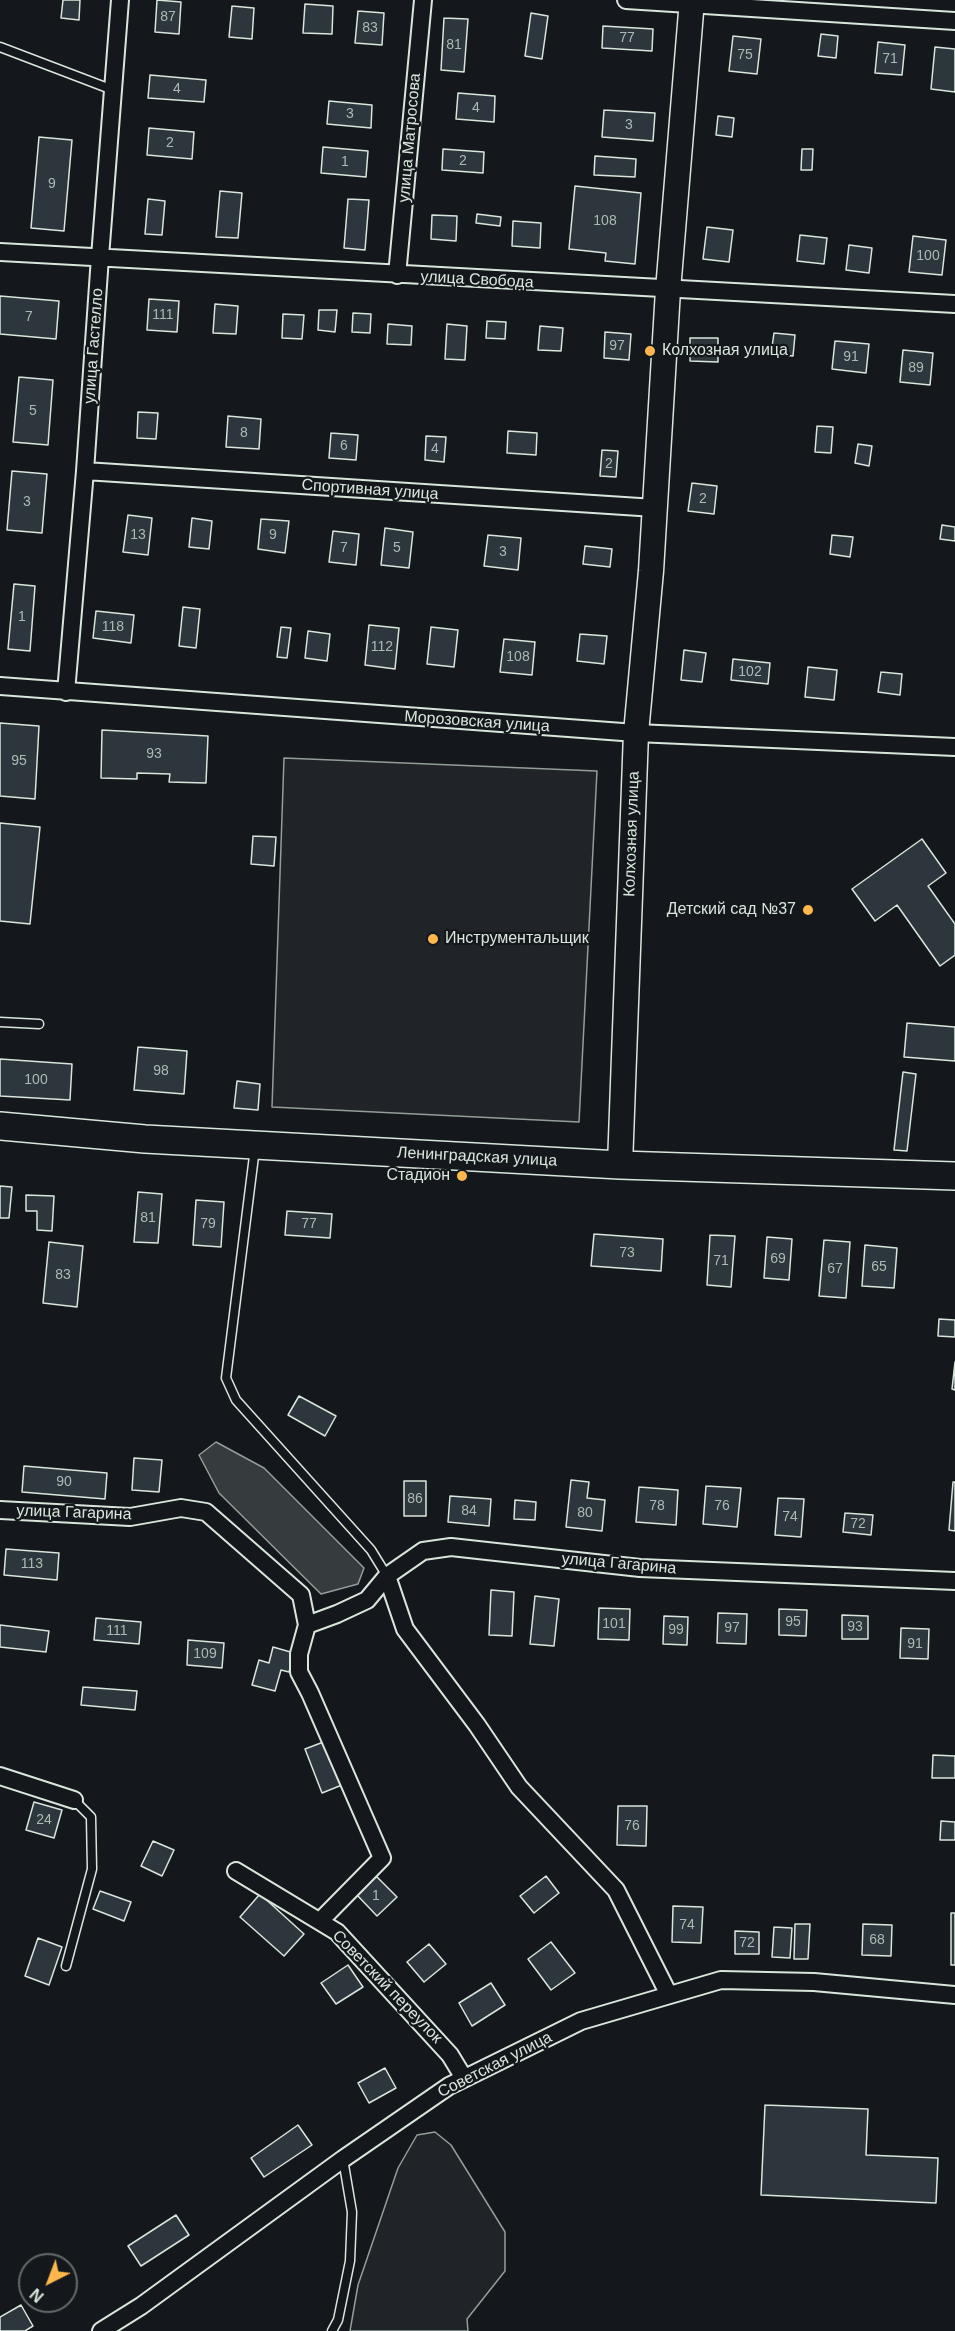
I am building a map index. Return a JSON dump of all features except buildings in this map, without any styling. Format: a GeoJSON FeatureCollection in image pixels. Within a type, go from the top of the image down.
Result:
{"type":"FeatureCollection","features":[{"type":"Feature","properties":{"kind":"main road","name":"Колхозная улица"},"geometry":{"type":"LineString","coordinates":[[620,1166],[636,733],[655,508],[668,290],[692,2]]}},
{"type":"Feature","properties":{"kind":"main road","name":"Ленинградская улица"},"geometry":{"type":"LineString","coordinates":[[0,1126],[145,1139],[620,1166],[955,1176]]}},
{"type":"Feature","properties":{"kind":"street","name":"улица Гастелло"},"geometry":{"type":"LineString","coordinates":[[66,692],[86,471],[120,0]]}},
{"type":"Feature","properties":{"kind":"street","name":"улица Матросова"},"geometry":{"type":"LineString","coordinates":[[397,275],[423,0]]}},
{"type":"Feature","properties":{"kind":"street"},"geometry":{"type":"LineString","coordinates":[[626,0],[692,2],[955,21]]}},
{"type":"Feature","properties":{"kind":"street","name":"улица Свобода"},"geometry":{"type":"LineString","coordinates":[[0,252],[955,304]]}},
{"type":"Feature","properties":{"kind":"street","name":"Спортивная улица"},"geometry":{"type":"LineString","coordinates":[[86,471],[655,508]]}},
{"type":"Feature","properties":{"kind":"street","name":"Морозовская улица"},"geometry":{"type":"LineString","coordinates":[[0,686],[636,733],[955,747]]}},
{"type":"Feature","properties":{"kind":"street","name":"улица Гагарина"},"geometry":{"type":"LineString","coordinates":[[0,1510],[130,1517],[181,1508],[206,1512],[301,1595],[307,1625],[299,1654],[299,1672],[382,1858],[320,1922]]}},
{"type":"Feature","properties":{"kind":"street","name":"улица Гагарина"},"geometry":{"type":"LineString","coordinates":[[307,1625],[367,1600],[387,1576],[423,1551],[451,1547],[640,1568],[955,1581]]}},
{"type":"Feature","properties":{"kind":"street"},"geometry":{"type":"LineString","coordinates":[[387,1576],[405,1629],[477,1725],[519,1787],[615,1890],[669,1995]]}},
{"type":"Feature","properties":{"kind":"street"},"geometry":{"type":"LineString","coordinates":[[0,1776],[74,1800]]}},
{"type":"Feature","properties":{"kind":"street","name":"Советский переулок"},"geometry":{"type":"LineString","coordinates":[[236,1871],[337,1932],[450,2055],[464,2078]]}},
{"type":"Feature","properties":{"kind":"street","name":"Советская улица"},"geometry":{"type":"LineString","coordinates":[[101,2331],[141,2306],[343,2158],[449,2086],[581,2021],[721,1980],[814,1982],[955,1995]]}},
{"type":"Feature","properties":{"kind":"lane"},"geometry":{"type":"LineString","coordinates":[[0,47],[113,90]]}},
{"type":"Feature","properties":{"kind":"lane"},"geometry":{"type":"LineString","coordinates":[[0,1022],[39,1024]]}},
{"type":"Feature","properties":{"kind":"lane"},"geometry":{"type":"LineString","coordinates":[[256,1145],[226,1378],[236,1400],[371,1550],[387,1576]]}},
{"type":"Feature","properties":{"kind":"lane"},"geometry":{"type":"LineString","coordinates":[[66,1966],[92,1869],[91,1817],[74,1800]]}},
{"type":"Feature","properties":{"kind":"lane"},"geometry":{"type":"LineString","coordinates":[[332,2331],[338,2320],[350,2261],[352,2212],[343,2158]]}},
{"type":"Feature","properties":{"kind":"shaded area","name":"Инструментальщик"},"geometry":{"type":"Polygon","coordinates":[[[284,758],[597,771],[579,1122],[272,1107],[284,758]]]}},
{"type":"Feature","properties":{"kind":"shaded area"},"geometry":{"type":"Polygon","coordinates":[[[216,1442],[264,1468],[364,1568],[358,1584],[321,1594],[219,1493],[199,1455],[216,1442]]]}},
{"type":"Feature","properties":{"kind":"shaded area"},"geometry":{"type":"Polygon","coordinates":[[[435,2132],[451,2145],[505,2232],[505,2271],[467,2319],[468,2331],[350,2331],[358,2285],[398,2168],[417,2135],[435,2132]]]}},
{"type":"Feature","properties":{"kind":"place","name":"Колхозная улица"},"geometry":{"type":"Point","coordinates":[650,351]}},
{"type":"Feature","properties":{"kind":"place","name":"Детский сад №37"},"geometry":{"type":"Point","coordinates":[808,910]}},
{"type":"Feature","properties":{"kind":"place","name":"Инструментальщик"},"geometry":{"type":"Point","coordinates":[433,939]}},
{"type":"Feature","properties":{"kind":"place","name":"Стадион"},"geometry":{"type":"Point","coordinates":[462,1176]}}]}
